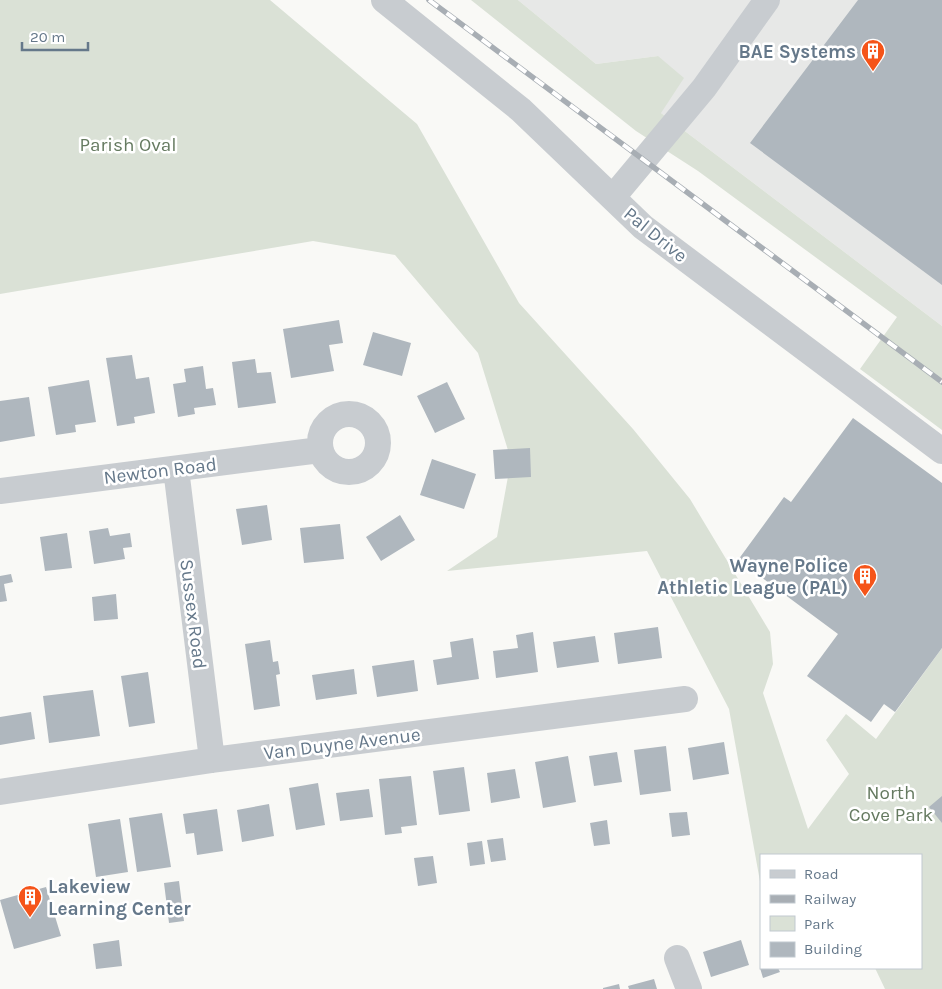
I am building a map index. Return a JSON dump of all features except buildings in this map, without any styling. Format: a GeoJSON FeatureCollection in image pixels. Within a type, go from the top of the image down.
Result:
{"type":"FeatureCollection","features":[{"type":"Feature","properties":{"kind":"street","name":"Pal Drive"},"geometry":{"type":"LineString","coordinates":[[384,0],[520,110],[644,227],[942,451]]}},
{"type":"Feature","properties":{"kind":"street"},"geometry":{"type":"LineString","coordinates":[[613,197],[704,88],[768,0]]}},
{"type":"Feature","properties":{"kind":"street","name":"Newton Road"},"geometry":{"type":"LineString","coordinates":[[0,491],[320,450]]}},
{"type":"Feature","properties":{"kind":"street","name":"Sussex Road"},"geometry":{"type":"LineString","coordinates":[[176,468],[212,760]]}},
{"type":"Feature","properties":{"kind":"street","name":"Van Duyne Avenue"},"geometry":{"type":"LineString","coordinates":[[0,792],[212,760],[685,699]]}},
{"type":"Feature","properties":{"kind":"street"},"geometry":{"type":"LineString","coordinates":[[677,958],[689,989]]}},
{"type":"Feature","properties":{"kind":"shaded area"},"geometry":{"type":"Polygon","coordinates":[[[518,0],[942,0],[942,326],[661,113],[658,56],[596,64],[518,0]]]}},
{"type":"Feature","properties":{"kind":"green space"},"geometry":{"type":"Polygon","coordinates":[[[0,0],[270,0],[417,124],[519,303],[633,429],[690,499],[770,632],[773,664],[763,693],[808,829],[849,774],[826,740],[846,714],[876,739],[942,648],[942,989],[885,989],[875,969],[922,969],[922,854],[760,854],[760,881],[729,709],[647,551],[447,571],[497,537],[511,460],[478,353],[395,255],[313,241],[0,294],[0,0]]]}},
{"type":"Feature","properties":{"kind":"green space"},"geometry":{"type":"Polygon","coordinates":[[[471,0],[518,0],[596,64],[658,56],[684,78],[661,113],[942,326],[942,430],[860,369],[897,317],[698,171],[636,131],[471,0]]]}},
{"type":"Feature","properties":{"kind":"railway"},"geometry":{"type":"LineString","coordinates":[[429,0],[942,382]]}},
{"type":"Feature","properties":{"kind":"place","name":"BAE Systems"},"geometry":{"type":"Point","coordinates":[873,72]}},
{"type":"Feature","properties":{"kind":"place","name":"Wayne Police Athletic League (PAL)"},"geometry":{"type":"Point","coordinates":[865,597]}},
{"type":"Feature","properties":{"kind":"place","name":"Lakeview Learning Center"},"geometry":{"type":"Point","coordinates":[30,918]}},
{"type":"Feature","properties":{"kind":"park label","name":"Parish Oval"},"geometry":{"type":"Point","coordinates":[128,144]}},
{"type":"Feature","properties":{"kind":"park label","name":"North Cove Park"},"geometry":{"type":"Point","coordinates":[891,803]}}]}
